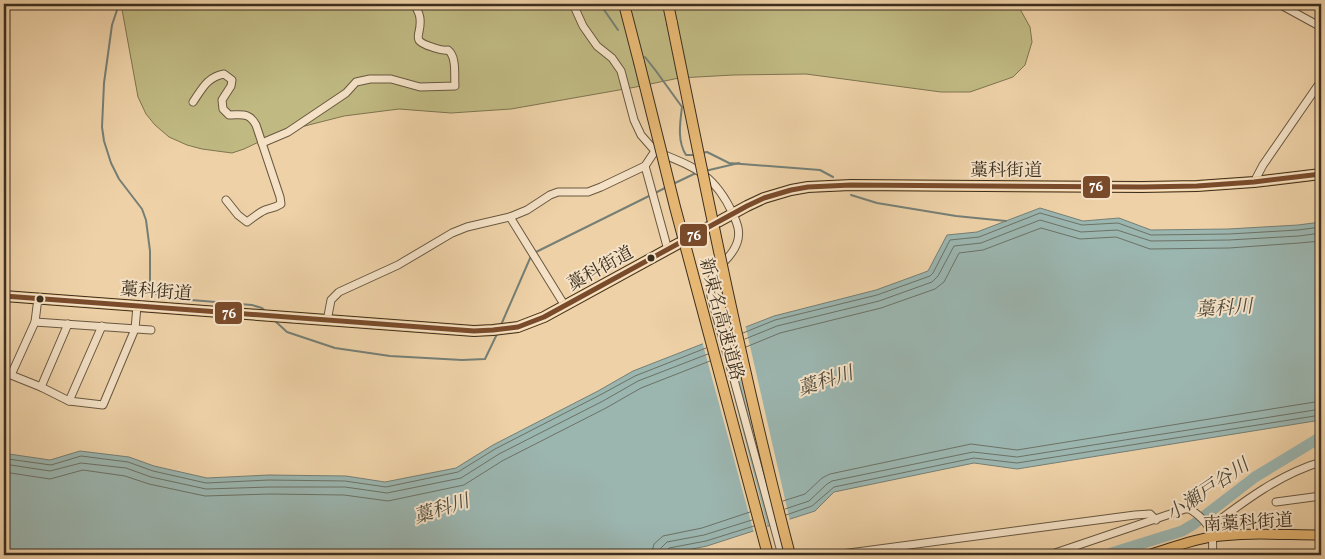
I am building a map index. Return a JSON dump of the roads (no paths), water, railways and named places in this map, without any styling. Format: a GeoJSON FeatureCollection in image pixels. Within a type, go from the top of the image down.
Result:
{"type":"FeatureCollection","features":[{"type":"Feature","properties":{"kind":"highway","name":"新東名高速道路"},"geometry":{"type":"LineString","coordinates":[[624,4],[674,207],[768,555]]}},
{"type":"Feature","properties":{"kind":"highway","name":"新東名高速道路"},"geometry":{"type":"LineString","coordinates":[[668,4],[732,314],[790,555]]}},
{"type":"Feature","properties":{"kind":"highway","name":"藁科街道"},"geometry":{"type":"LineString","coordinates":[[4,296],[327,321],[474,331],[493,330],[518,326],[544,317],[747,206],[764,198],[791,190],[808,187],[851,185],[1197,186],[1254,182],[1321,174]]}},
{"type":"Feature","properties":{"kind":"main road","name":"南藁科街道"},"geometry":{"type":"LineString","coordinates":[[1148,555],[1213,537],[1237,535],[1321,535]]}},
{"type":"Feature","properties":{"kind":"street"},"geometry":{"type":"LineString","coordinates":[[262,143],[288,132],[346,93],[356,82],[370,79],[391,79],[420,87],[455,86],[452,53],[448,50],[442,51],[420,42],[418,36],[421,21],[414,4]]}},
{"type":"Feature","properties":{"kind":"street"},"geometry":{"type":"LineString","coordinates":[[573,4],[583,26],[597,46],[612,58],[621,71],[634,120],[641,135],[655,150],[693,167],[706,176],[726,199],[739,228],[737,242],[730,254],[713,274],[710,286],[711,296],[782,555]]}},
{"type":"Feature","properties":{"kind":"street"},"geometry":{"type":"LineString","coordinates":[[1279,4],[1321,27]]}},
{"type":"Feature","properties":{"kind":"street"},"geometry":{"type":"LineString","coordinates":[[193,102],[209,80],[217,75],[224,74],[232,80],[232,86],[222,100],[223,109],[230,115],[247,114],[256,124],[280,197],[280,204],[247,222],[238,215],[226,200]]}},
{"type":"Feature","properties":{"kind":"street"},"geometry":{"type":"LineString","coordinates":[[1254,182],[1263,165],[1321,82]]}},
{"type":"Feature","properties":{"kind":"street"},"geometry":{"type":"LineString","coordinates":[[327,321],[331,300],[339,292],[398,265],[459,230],[510,217],[527,210],[558,192],[588,192],[601,187],[645,166],[655,150]]}},
{"type":"Feature","properties":{"kind":"street"},"geometry":{"type":"LineString","coordinates":[[645,166],[668,250]]}},
{"type":"Feature","properties":{"kind":"street"},"geometry":{"type":"LineString","coordinates":[[510,217],[565,306]]}},
{"type":"Feature","properties":{"kind":"street"},"geometry":{"type":"LineString","coordinates":[[38,298],[35,322],[11,376],[41,387],[69,401],[103,405],[135,328],[136,306]]}},
{"type":"Feature","properties":{"kind":"street"},"geometry":{"type":"LineString","coordinates":[[35,322],[151,330]]}},
{"type":"Feature","properties":{"kind":"street"},"geometry":{"type":"LineString","coordinates":[[41,387],[68,324]]}},
{"type":"Feature","properties":{"kind":"street"},"geometry":{"type":"LineString","coordinates":[[69,401],[102,326]]}},
{"type":"Feature","properties":{"kind":"street"},"geometry":{"type":"LineString","coordinates":[[1210,527],[1264,489],[1302,469],[1321,462]]}},
{"type":"Feature","properties":{"kind":"street"},"geometry":{"type":"LineString","coordinates":[[1276,502],[1321,496]]}},
{"type":"Feature","properties":{"kind":"street"},"geometry":{"type":"LineString","coordinates":[[1050,555],[1185,509],[1190,509],[1210,527],[1213,537],[1212,555]]}},
{"type":"Feature","properties":{"kind":"street"},"geometry":{"type":"LineString","coordinates":[[834,555],[1135,515],[1150,514],[1156,520]]}},
{"type":"Feature","properties":{"kind":"water","name":"藁科川"},"geometry":{"type":"Polygon","coordinates":[[[1040,208],[1083,221],[1119,218],[1151,230],[1228,229],[1321,222],[1321,420],[1017,469],[974,463],[834,492],[815,511],[707,546],[678,552],[648,555],[4,555],[4,445],[9,454],[50,460],[80,451],[129,457],[154,466],[207,478],[269,475],[346,476],[385,482],[456,468],[493,445],[633,371],[774,316],[876,290],[928,271],[947,235],[977,232],[1040,208]]]}},
{"type":"Feature","properties":{"kind":"waterway"},"geometry":{"type":"LineString","coordinates":[[119,4],[112,25],[104,83],[102,127],[111,163],[119,179],[142,209],[146,220],[150,251],[150,286],[156,294],[167,298],[252,305],[265,311]]}},
{"type":"Feature","properties":{"kind":"waterway"},"geometry":{"type":"LineString","coordinates":[[600,4],[618,30]]}},
{"type":"Feature","properties":{"kind":"waterway"},"geometry":{"type":"LineString","coordinates":[[645,57],[682,107],[681,144],[686,155],[694,155]]}},
{"type":"Feature","properties":{"kind":"waterway"},"geometry":{"type":"LineString","coordinates":[[701,153],[707,152],[729,163],[820,170],[833,177]]}},
{"type":"Feature","properties":{"kind":"waterway"},"geometry":{"type":"LineString","coordinates":[[705,171],[739,163]]}},
{"type":"Feature","properties":{"kind":"waterway"},"geometry":{"type":"LineString","coordinates":[[673,184],[696,173]]}},
{"type":"Feature","properties":{"kind":"waterway"},"geometry":{"type":"LineString","coordinates":[[655,193],[667,187]]}},
{"type":"Feature","properties":{"kind":"waterway"},"geometry":{"type":"LineString","coordinates":[[534,253],[651,195]]}},
{"type":"Feature","properties":{"kind":"waterway"},"geometry":{"type":"LineString","coordinates":[[851,195],[877,203],[956,216],[1006,221]]}},
{"type":"Feature","properties":{"kind":"waterway"},"geometry":{"type":"LineString","coordinates":[[501,325],[531,256]]}},
{"type":"Feature","properties":{"kind":"waterway"},"geometry":{"type":"LineString","coordinates":[[274,320],[287,332],[335,348],[390,356],[462,360],[485,359],[497,334]]}},
{"type":"Feature","properties":{"kind":"waterway","name":"小瀬戸谷川"},"geometry":{"type":"LineString","coordinates":[[1105,555],[1182,531],[1194,524],[1255,477],[1321,437]]}}]}
